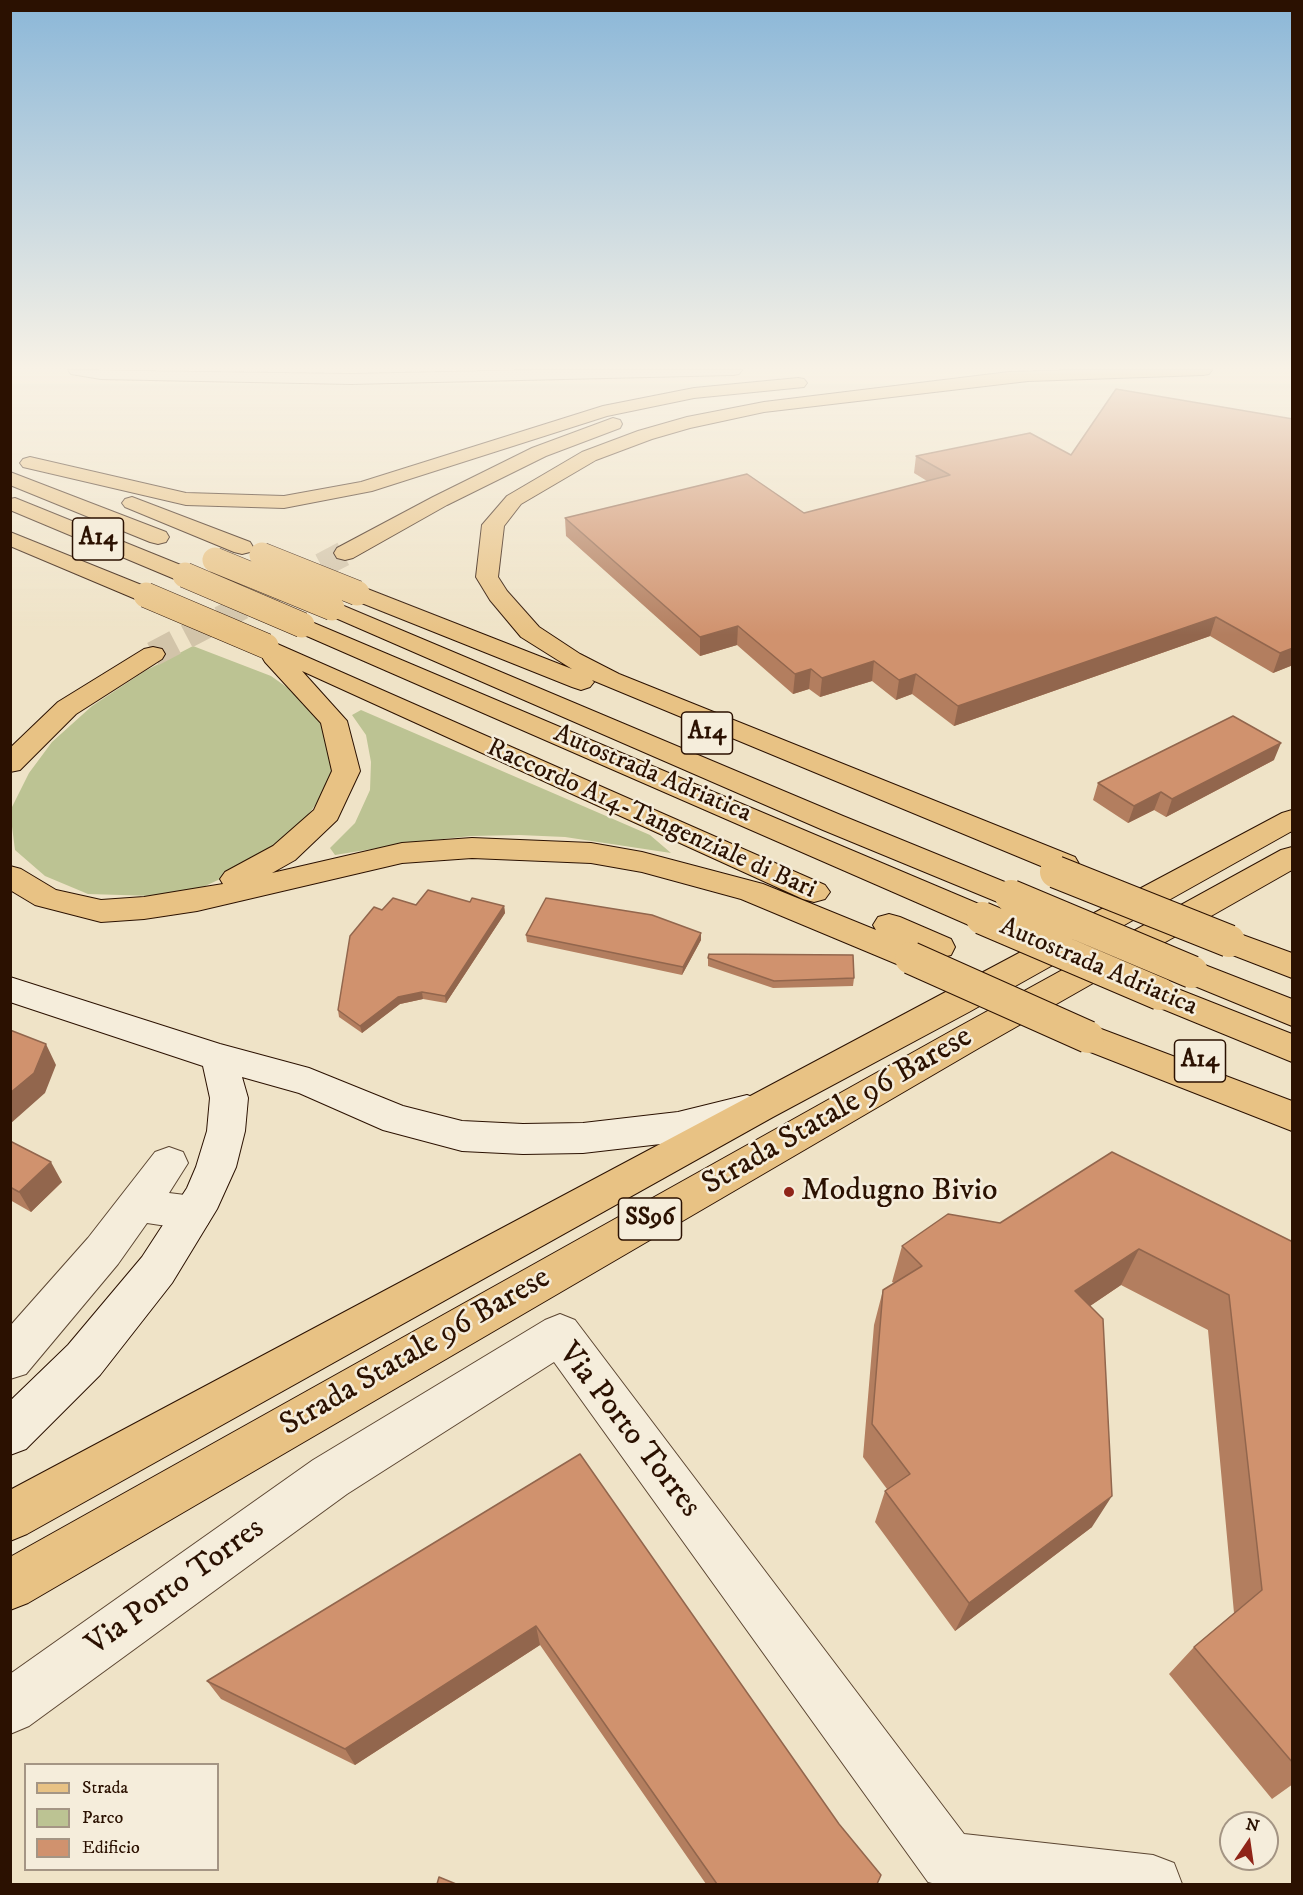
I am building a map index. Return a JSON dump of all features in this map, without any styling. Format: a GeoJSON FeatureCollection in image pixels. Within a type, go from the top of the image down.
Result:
{"type":"FeatureCollection","features":[{"type":"Feature","properties":{"kind":"main road"},"geometry":{"type":"LineString","coordinates":[[20,460],[186,499],[284,502],[365,486],[452,458]]}},
{"type":"Feature","properties":{"kind":"main road"},"geometry":{"type":"LineString","coordinates":[[345,553],[440,501],[525,458]]}},
{"type":"Feature","properties":{"kind":"main road"},"geometry":{"type":"LineString","coordinates":[[585,458],[514,500],[493,525],[487,576],[498,596],[530,632],[571,659],[610,679],[1060,868]]}},
{"type":"Feature","properties":{"kind":"main road","name":"A14"},"geometry":{"type":"LineString","coordinates":[[20,460],[1060,868],[1293,965]]}},
{"type":"Feature","properties":{"kind":"main road","name":"A14"},"geometry":{"type":"LineString","coordinates":[[10,478],[172,543]]}},
{"type":"Feature","properties":{"kind":"main road","name":"Autostrada Adriatica"},"geometry":{"type":"LineString","coordinates":[[10,502],[1293,1049]]}},
{"type":"Feature","properties":{"kind":"main road","name":"Raccordo A14-Tangenziale di Bari"},"geometry":{"type":"LineString","coordinates":[[10,538],[269,648],[541,771],[925,952]]}},
{"type":"Feature","properties":{"kind":"main road","name":"Autostrada Adriatica"},"geometry":{"type":"LineString","coordinates":[[194,552],[332,608],[833,823],[1293,1013]]}},
{"type":"Feature","properties":{"kind":"main road"},"geometry":{"type":"LineString","coordinates":[[197,900],[284,854],[327,814],[346,771],[334,721],[274,660],[269,648]]}},
{"type":"Feature","properties":{"kind":"main road"},"geometry":{"type":"LineString","coordinates":[[10,764],[67,708],[153,654]]}},
{"type":"Feature","properties":{"kind":"main road","name":"Strada Statale 96 Barese"},"geometry":{"type":"LineString","coordinates":[[10,1517],[1293,819]]}},
{"type":"Feature","properties":{"kind":"main road"},"geometry":{"type":"LineString","coordinates":[[10,876],[46,898],[101,911],[144,908],[197,900],[402,853],[472,848],[591,853],[642,862],[753,891],[925,952],[1293,1116]]}},
{"type":"Feature","properties":{"kind":"main road","name":"Strada Statale 96 Barese"},"geometry":{"type":"LineString","coordinates":[[10,1585],[956,1045],[1293,857]]}},
{"type":"Feature","properties":{"kind":"main road","name":"A14"},"geometry":{"type":"LineString","coordinates":[[1097,1029],[1293,1101]]}},
{"type":"Feature","properties":{"kind":"street"},"geometry":{"type":"LineString","coordinates":[[10,989],[219,1057],[309,1082],[396,1119],[462,1136],[524,1139],[583,1138],[678,1127],[760,1107]]}},
{"type":"Feature","properties":{"kind":"street"},"geometry":{"type":"LineString","coordinates":[[10,1433],[84,1360],[119,1318],[157,1270],[193,1213],[216,1167],[226,1131],[229,1098],[219,1057]]}},
{"type":"Feature","properties":{"kind":"street"},"geometry":{"type":"LineString","coordinates":[[10,1359],[103,1251],[169,1163]]}},
{"type":"Feature","properties":{"kind":"street"},"geometry":{"type":"LineString","coordinates":[[137,1205],[193,1213]]}},
{"type":"Feature","properties":{"kind":"street","name":"Via Porto Torres"},"geometry":{"type":"LineString","coordinates":[[10,1707],[330,1477],[560,1335],[947,1873],[1153,1884]]}},
{"type":"Feature","properties":{"kind":"green space"},"geometry":{"type":"Polygon","coordinates":[[[193,646],[271,676],[302,698],[328,731],[334,763],[325,792],[299,827],[259,861],[203,887],[153,896],[88,894],[45,876],[15,850],[10,811],[29,773],[52,742],[92,706],[145,671],[193,646]]]}},
{"type":"Feature","properties":{"kind":"green space"},"geometry":{"type":"Polygon","coordinates":[[[361,710],[650,835],[671,853],[565,837],[519,835],[471,836],[415,842],[335,855],[330,848],[355,823],[370,790],[371,762],[366,735],[352,715],[361,710]]]}},
{"type":"Feature","properties":{"kind":"building"},"geometry":{"type":"Polygon","coordinates":[[[920,458],[1293,458],[1293,648],[1280,653],[1216,617],[958,706],[916,674],[899,680],[874,661],[822,678],[811,669],[795,674],[738,626],[700,637],[565,518],[747,474],[804,513],[950,475],[920,458]]]}},
{"type":"Feature","properties":{"kind":"building"},"geometry":{"type":"Polygon","coordinates":[[[1233,716],[1281,743],[1172,799],[1161,792],[1134,806],[1098,783],[1233,716]]]}},
{"type":"Feature","properties":{"kind":"building"},"geometry":{"type":"Polygon","coordinates":[[[428,890],[470,902],[472,898],[504,906],[445,996],[422,992],[398,997],[360,1026],[338,1010],[350,936],[374,907],[382,910],[393,898],[416,905],[428,890]]]}},
{"type":"Feature","properties":{"kind":"building"},"geometry":{"type":"Polygon","coordinates":[[[546,898],[652,915],[701,933],[683,967],[526,935],[546,898]]]}},
{"type":"Feature","properties":{"kind":"building"},"geometry":{"type":"Polygon","coordinates":[[[709,954],[853,955],[854,978],[774,981],[708,958],[709,954]]]}},
{"type":"Feature","properties":{"kind":"building"},"geometry":{"type":"Polygon","coordinates":[[[10,1030],[46,1044],[34,1073],[10,1093],[10,1030]]]}},
{"type":"Feature","properties":{"kind":"building"},"geometry":{"type":"Polygon","coordinates":[[[10,1141],[51,1162],[19,1192],[10,1187],[10,1141]]]}},
{"type":"Feature","properties":{"kind":"building"},"geometry":{"type":"Polygon","coordinates":[[[1112,1152],[1293,1242],[1293,1763],[1194,1647],[1262,1590],[1229,1295],[1139,1249],[1075,1291],[1103,1319],[1112,1496],[969,1603],[885,1491],[910,1474],[872,1424],[883,1290],[922,1266],[902,1246],[948,1214],[1000,1223],[1112,1152]]]}},
{"type":"Feature","properties":{"kind":"building"},"geometry":{"type":"Polygon","coordinates":[[[580,1454],[839,1824],[881,1875],[877,1884],[717,1884],[536,1626],[345,1749],[207,1681],[580,1454]]]}},
{"type":"Feature","properties":{"kind":"building"},"geometry":{"type":"Polygon","coordinates":[[[439,1877],[456,1884],[437,1884],[439,1877]]]}},
{"type":"Feature","properties":{"kind":"tunnel"},"geometry":{"type":"LineString","coordinates":[[153,654],[345,553]]}},
{"type":"Feature","properties":{"kind":"place","name":"Modugno Bivio"},"geometry":{"type":"Point","coordinates":[789,1192]}}]}
